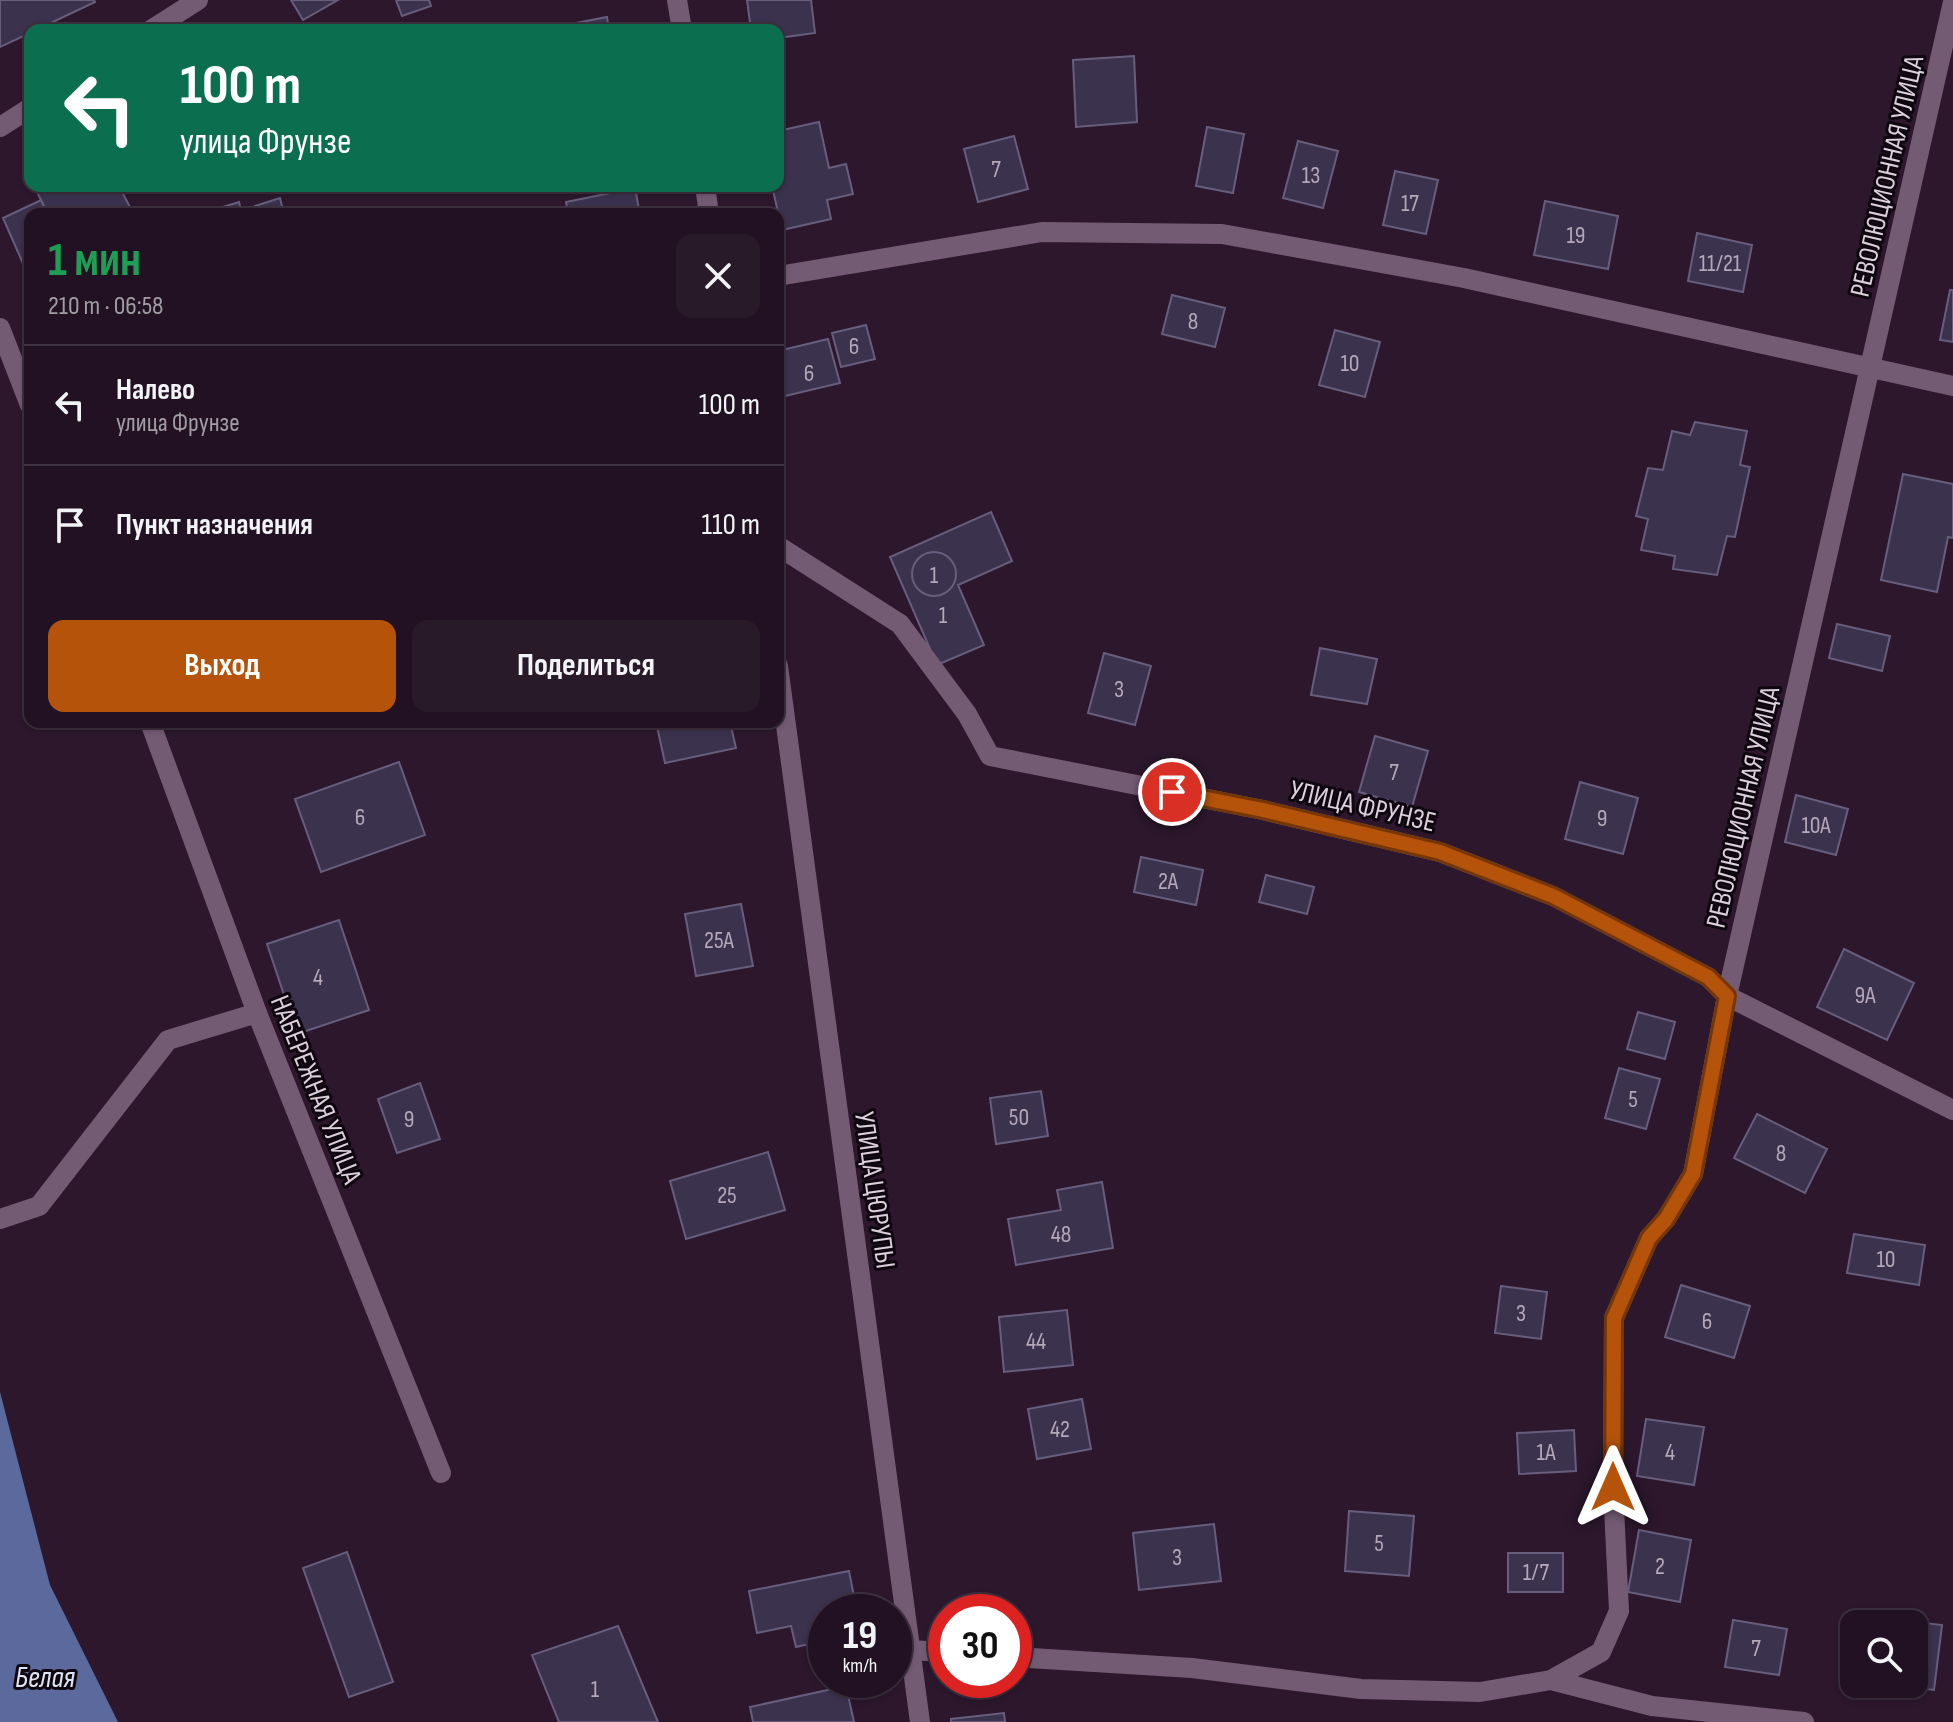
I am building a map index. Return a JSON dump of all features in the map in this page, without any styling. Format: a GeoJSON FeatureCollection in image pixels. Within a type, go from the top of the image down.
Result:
{"type":"FeatureCollection","features":[{"type":"Feature","properties":{"kind":"street"},"geometry":{"type":"LineString","coordinates":[[160,24],[198,0]]}},
{"type":"Feature","properties":{"kind":"street"},"geometry":{"type":"LineString","coordinates":[[677,0],[681,24]]}},
{"type":"Feature","properties":{"kind":"street","name":"РЕВОЛЮЦИОННАЯ УЛИЦА"},"geometry":{"type":"LineString","coordinates":[[1551,1680],[1601,1652],[1619,1611],[1613,1487],[1614,1318],[1649,1238],[1666,1219],[1693,1174],[1727,996],[1953,2]]}},
{"type":"Feature","properties":{"kind":"street"},"geometry":{"type":"LineString","coordinates":[[0,127],[24,112]]}},
{"type":"Feature","properties":{"kind":"street"},"geometry":{"type":"LineString","coordinates":[[784,275],[1042,232],[1222,234],[1464,278],[1953,386]]}},
{"type":"Feature","properties":{"kind":"street"},"geometry":{"type":"LineString","coordinates":[[0,328],[24,390]]}},
{"type":"Feature","properties":{"kind":"street","name":"УЛИЦА ФРУНЗЕ"},"geometry":{"type":"LineString","coordinates":[[784,550],[900,624],[967,714],[990,756],[1263,810],[1440,852],[1553,896],[1708,977],[1727,996],[1953,1110]]}},
{"type":"Feature","properties":{"kind":"street","name":"УЛИЦА ЦЮРУПЫ"},"geometry":{"type":"LineString","coordinates":[[784,711],[902,1594]]}},
{"type":"Feature","properties":{"kind":"street","name":"НАБЕРЕЖНАЯ УЛИЦА"},"geometry":{"type":"LineString","coordinates":[[152,728],[257,1013],[441,1473]]}},
{"type":"Feature","properties":{"kind":"street"},"geometry":{"type":"LineString","coordinates":[[0,1219],[39,1206],[168,1040],[257,1013]]}},
{"type":"Feature","properties":{"kind":"street"},"geometry":{"type":"LineString","coordinates":[[1032,1658],[1192,1668],[1361,1689],[1480,1692],[1551,1680],[1652,1706],[1804,1722]]}},
{"type":"Feature","properties":{"kind":"street","name":"УЛИЦА ЦЮРУПЫ"},"geometry":{"type":"LineString","coordinates":[[912,1670],[920,1722]]}},
{"type":"Feature","properties":{"kind":"water","name":"Белая"},"geometry":{"type":"Polygon","coordinates":[[[0,1392],[50,1585],[118,1722],[0,1722],[0,1392]]]}},
{"type":"Feature","properties":{"kind":"building"},"geometry":{"type":"Polygon","coordinates":[[[0,0],[95,2],[49,24],[24,24],[24,36],[0,47],[0,0]]]}},
{"type":"Feature","properties":{"kind":"building"},"geometry":{"type":"Polygon","coordinates":[[[291,0],[338,0],[303,20],[291,0]]]}},
{"type":"Feature","properties":{"kind":"building"},"geometry":{"type":"Polygon","coordinates":[[[396,0],[429,0],[431,6],[402,16],[396,0]]]}},
{"type":"Feature","properties":{"kind":"building"},"geometry":{"type":"Polygon","coordinates":[[[747,0],[811,0],[815,33],[784,37],[784,24],[750,24],[747,0]]]}},
{"type":"Feature","properties":{"kind":"building"},"geometry":{"type":"Polygon","coordinates":[[[607,17],[608,24],[571,24],[607,17]]]}},
{"type":"Feature","properties":{"kind":"building"},"geometry":{"type":"Polygon","coordinates":[[[1134,56],[1137,122],[1076,127],[1073,60],[1134,56]]]}},
{"type":"Feature","properties":{"kind":"building"},"geometry":{"type":"Polygon","coordinates":[[[819,122],[829,168],[846,164],[853,194],[827,200],[831,219],[784,230],[784,208],[777,208],[773,192],[784,192],[784,130],[819,122]]]}},
{"type":"Feature","properties":{"kind":"building"},"geometry":{"type":"Polygon","coordinates":[[[1207,127],[1244,134],[1233,193],[1196,186],[1207,127]]]}},
{"type":"Feature","properties":{"kind":"building"},"geometry":{"type":"Polygon","coordinates":[[[1014,136],[1028,189],[978,202],[964,149],[1014,136]]]}},
{"type":"Feature","properties":{"kind":"building"},"geometry":{"type":"Polygon","coordinates":[[[1298,141],[1338,151],[1323,208],[1283,198],[1298,141]]]}},
{"type":"Feature","properties":{"kind":"building"},"geometry":{"type":"Polygon","coordinates":[[[1395,171],[1438,180],[1426,234],[1383,225],[1395,171]]]}},
{"type":"Feature","properties":{"kind":"building"},"geometry":{"type":"Polygon","coordinates":[[[37,192],[122,192],[130,208],[45,208],[37,192]]]}},
{"type":"Feature","properties":{"kind":"building"},"geometry":{"type":"Polygon","coordinates":[[[615,192],[636,192],[639,208],[567,208],[566,202],[615,192]]]}},
{"type":"Feature","properties":{"kind":"building"},"geometry":{"type":"Polygon","coordinates":[[[280,198],[282,208],[256,208],[280,198]]]}},
{"type":"Feature","properties":{"kind":"building"},"geometry":{"type":"Polygon","coordinates":[[[41,200],[44,208],[24,208],[41,200]]]}},
{"type":"Feature","properties":{"kind":"building"},"geometry":{"type":"Polygon","coordinates":[[[1545,201],[1618,216],[1608,269],[1534,255],[1545,201]]]}},
{"type":"Feature","properties":{"kind":"building"},"geometry":{"type":"Polygon","coordinates":[[[239,202],[240,208],[220,208],[239,202]]]}},
{"type":"Feature","properties":{"kind":"building"},"geometry":{"type":"Polygon","coordinates":[[[24,208],[24,266],[3,218],[24,208]]]}},
{"type":"Feature","properties":{"kind":"building"},"geometry":{"type":"Polygon","coordinates":[[[1697,233],[1752,245],[1743,292],[1688,281],[1697,233]]]}},
{"type":"Feature","properties":{"kind":"building"},"geometry":{"type":"Polygon","coordinates":[[[1950,290],[1953,290],[1953,342],[1940,340],[1950,290]]]}},
{"type":"Feature","properties":{"kind":"building"},"geometry":{"type":"Polygon","coordinates":[[[1172,295],[1225,308],[1215,347],[1162,334],[1172,295]]]}},
{"type":"Feature","properties":{"kind":"building"},"geometry":{"type":"Polygon","coordinates":[[[866,325],[875,359],[841,367],[832,333],[866,325]]]}},
{"type":"Feature","properties":{"kind":"building"},"geometry":{"type":"Polygon","coordinates":[[[1335,330],[1380,342],[1365,397],[1319,385],[1335,330]]]}},
{"type":"Feature","properties":{"kind":"building"},"geometry":{"type":"Polygon","coordinates":[[[828,339],[840,383],[785,396],[784,350],[828,339]]]}},
{"type":"Feature","properties":{"kind":"building"},"geometry":{"type":"Polygon","coordinates":[[[1695,422],[1747,431],[1740,465],[1750,467],[1735,537],[1727,536],[1717,575],[1673,569],[1675,556],[1641,550],[1648,519],[1636,516],[1648,468],[1663,470],[1672,431],[1690,435],[1695,422]]]}},
{"type":"Feature","properties":{"kind":"building"},"geometry":{"type":"Polygon","coordinates":[[[1903,474],[1953,484],[1953,538],[1948,537],[1937,592],[1881,580],[1903,474]]]}},
{"type":"Feature","properties":{"kind":"building"},"geometry":{"type":"Polygon","coordinates":[[[991,512],[1012,561],[958,585],[984,645],[937,665],[890,557],[991,512]]]}},
{"type":"Feature","properties":{"kind":"building"},"geometry":{"type":"Polygon","coordinates":[[[934,552],[950,558],[956,574],[950,590],[934,596],[918,590],[912,574],[918,558],[934,552]]]}},
{"type":"Feature","properties":{"kind":"building"},"geometry":{"type":"Polygon","coordinates":[[[1837,624],[1890,636],[1882,671],[1829,658],[1837,624]]]}},
{"type":"Feature","properties":{"kind":"building"},"geometry":{"type":"Polygon","coordinates":[[[1320,648],[1377,659],[1367,704],[1311,695],[1320,648]]]}},
{"type":"Feature","properties":{"kind":"building"},"geometry":{"type":"Polygon","coordinates":[[[1104,653],[1151,666],[1135,725],[1088,713],[1104,653]]]}},
{"type":"Feature","properties":{"kind":"building"},"geometry":{"type":"Polygon","coordinates":[[[657,728],[731,728],[736,748],[665,763],[657,728]]]}},
{"type":"Feature","properties":{"kind":"building"},"geometry":{"type":"Polygon","coordinates":[[[1375,736],[1428,751],[1412,807],[1359,792],[1375,736]]]}},
{"type":"Feature","properties":{"kind":"building"},"geometry":{"type":"Polygon","coordinates":[[[399,762],[425,835],[321,872],[295,799],[399,762]]]}},
{"type":"Feature","properties":{"kind":"building"},"geometry":{"type":"Polygon","coordinates":[[[1580,782],[1638,798],[1623,854],[1565,839],[1580,782]]]}},
{"type":"Feature","properties":{"kind":"building"},"geometry":{"type":"Polygon","coordinates":[[[1796,795],[1848,809],[1836,855],[1785,842],[1796,795]]]}},
{"type":"Feature","properties":{"kind":"building"},"geometry":{"type":"Polygon","coordinates":[[[1141,857],[1203,870],[1196,905],[1134,892],[1141,857]]]}},
{"type":"Feature","properties":{"kind":"building"},"geometry":{"type":"Polygon","coordinates":[[[1266,875],[1314,887],[1307,914],[1259,902],[1266,875]]]}},
{"type":"Feature","properties":{"kind":"building"},"geometry":{"type":"Polygon","coordinates":[[[741,904],[753,966],[696,976],[685,914],[741,904]]]}},
{"type":"Feature","properties":{"kind":"building"},"geometry":{"type":"Polygon","coordinates":[[[339,920],[369,1010],[297,1034],[267,944],[339,920]]]}},
{"type":"Feature","properties":{"kind":"building"},"geometry":{"type":"Polygon","coordinates":[[[1844,949],[1914,983],[1887,1040],[1817,1007],[1844,949]]]}},
{"type":"Feature","properties":{"kind":"building"},"geometry":{"type":"Polygon","coordinates":[[[1638,1012],[1675,1022],[1665,1059],[1627,1049],[1638,1012]]]}},
{"type":"Feature","properties":{"kind":"building"},"geometry":{"type":"Polygon","coordinates":[[[1619,1068],[1660,1079],[1646,1129],[1605,1118],[1619,1068]]]}},
{"type":"Feature","properties":{"kind":"building"},"geometry":{"type":"Polygon","coordinates":[[[420,1083],[440,1139],[397,1153],[378,1099],[420,1083]]]}},
{"type":"Feature","properties":{"kind":"building"},"geometry":{"type":"Polygon","coordinates":[[[1041,1091],[1048,1136],[996,1144],[990,1098],[1041,1091]]]}},
{"type":"Feature","properties":{"kind":"building"},"geometry":{"type":"Polygon","coordinates":[[[1757,1114],[1827,1149],[1805,1193],[1734,1158],[1757,1114]]]}},
{"type":"Feature","properties":{"kind":"building"},"geometry":{"type":"Polygon","coordinates":[[[768,1152],[785,1210],[686,1239],[670,1181],[768,1152]]]}},
{"type":"Feature","properties":{"kind":"building"},"geometry":{"type":"Polygon","coordinates":[[[1102,1182],[1113,1248],[1016,1265],[1008,1219],[1061,1210],[1057,1190],[1102,1182]]]}},
{"type":"Feature","properties":{"kind":"building"},"geometry":{"type":"Polygon","coordinates":[[[1854,1234],[1925,1245],[1919,1285],[1847,1273],[1854,1234]]]}},
{"type":"Feature","properties":{"kind":"building"},"geometry":{"type":"Polygon","coordinates":[[[1681,1285],[1750,1306],[1734,1358],[1665,1337],[1681,1285]]]}},
{"type":"Feature","properties":{"kind":"building"},"geometry":{"type":"Polygon","coordinates":[[[1501,1286],[1547,1292],[1541,1339],[1495,1333],[1501,1286]]]}},
{"type":"Feature","properties":{"kind":"building"},"geometry":{"type":"Polygon","coordinates":[[[1067,1310],[1073,1365],[1004,1372],[999,1317],[1067,1310]]]}},
{"type":"Feature","properties":{"kind":"building"},"geometry":{"type":"Polygon","coordinates":[[[1082,1399],[1091,1449],[1037,1459],[1028,1409],[1082,1399]]]}},
{"type":"Feature","properties":{"kind":"building"},"geometry":{"type":"Polygon","coordinates":[[[1646,1419],[1704,1427],[1694,1485],[1637,1476],[1646,1419]]]}},
{"type":"Feature","properties":{"kind":"building"},"geometry":{"type":"Polygon","coordinates":[[[1574,1430],[1576,1471],[1519,1474],[1517,1433],[1574,1430]]]}},
{"type":"Feature","properties":{"kind":"building"},"geometry":{"type":"Polygon","coordinates":[[[1349,1511],[1414,1516],[1409,1576],[1345,1571],[1349,1511]]]}},
{"type":"Feature","properties":{"kind":"building"},"geometry":{"type":"Polygon","coordinates":[[[1214,1524],[1221,1581],[1139,1590],[1133,1533],[1214,1524]]]}},
{"type":"Feature","properties":{"kind":"building"},"geometry":{"type":"Polygon","coordinates":[[[1639,1530],[1691,1540],[1680,1602],[1628,1592],[1639,1530]]]}},
{"type":"Feature","properties":{"kind":"building"},"geometry":{"type":"Polygon","coordinates":[[[347,1552],[393,1682],[349,1697],[303,1568],[347,1552]]]}},
{"type":"Feature","properties":{"kind":"building"},"geometry":{"type":"Polygon","coordinates":[[[1508,1553],[1563,1553],[1563,1592],[1508,1592],[1508,1553]]]}},
{"type":"Feature","properties":{"kind":"building"},"geometry":{"type":"Polygon","coordinates":[[[849,1571],[853,1594],[808,1594],[808,1644],[796,1647],[791,1626],[757,1633],[749,1591],[849,1571]]]}},
{"type":"Feature","properties":{"kind":"building"},"geometry":{"type":"Polygon","coordinates":[[[1733,1620],[1787,1629],[1779,1675],[1725,1667],[1733,1620]]]}},
{"type":"Feature","properties":{"kind":"building"},"geometry":{"type":"Polygon","coordinates":[[[1928,1623],[1942,1625],[1934,1690],[1928,1689],[1928,1623]]]}},
{"type":"Feature","properties":{"kind":"building"},"geometry":{"type":"Polygon","coordinates":[[[618,1626],[658,1722],[559,1722],[532,1655],[618,1626]]]}},
{"type":"Feature","properties":{"kind":"building"},"geometry":{"type":"Polygon","coordinates":[[[808,1694],[808,1698],[849,1698],[854,1722],[753,1722],[750,1707],[808,1694]]]}},
{"type":"Feature","properties":{"kind":"building"},"geometry":{"type":"Polygon","coordinates":[[[1004,1713],[1005,1722],[951,1722],[951,1719],[1004,1713]]]}},
{"type":"Feature","properties":{"kind":"route"},"geometry":{"type":"LineString","coordinates":[[1172,792],[1440,852],[1553,896],[1708,977],[1727,996],[1693,1174],[1666,1219],[1649,1238],[1614,1318],[1613,1487]]}}]}
